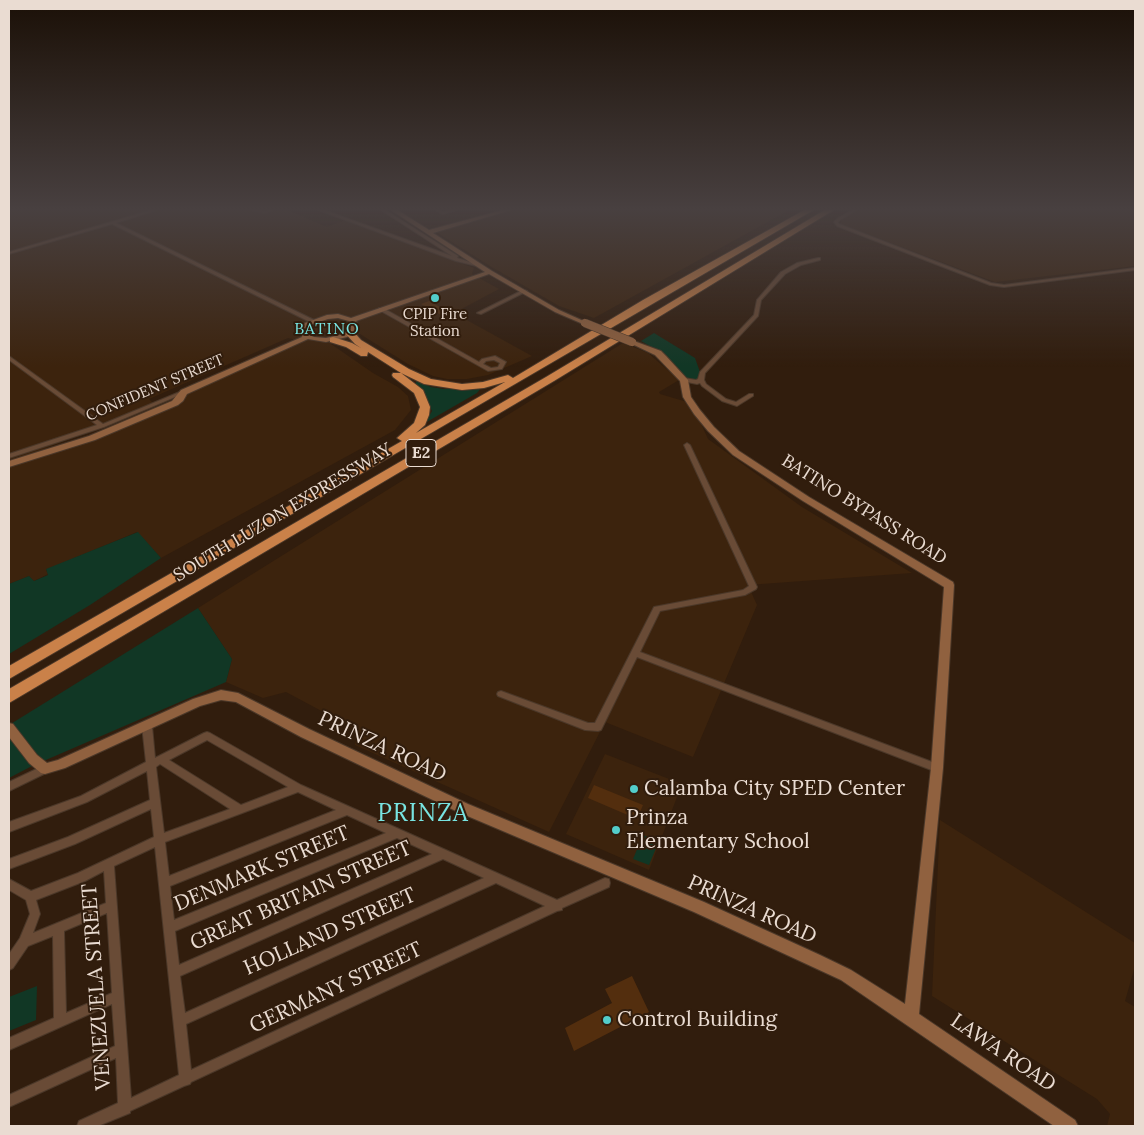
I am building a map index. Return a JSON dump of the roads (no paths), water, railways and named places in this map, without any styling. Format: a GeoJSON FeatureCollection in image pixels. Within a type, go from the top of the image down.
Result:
{"type":"FeatureCollection","features":[{"type":"Feature","properties":{"kind":"highway","name":"SOUTH LUZON EXPRESSWAY"},"geometry":{"type":"LineString","coordinates":[[9,672],[544,364],[646,302],[719,261]]}},
{"type":"Feature","properties":{"kind":"highway","name":"SOUTH LUZON EXPRESSWAY"},"geometry":{"type":"LineString","coordinates":[[9,697],[745,261]]}},
{"type":"Feature","properties":{"kind":"highway"},"geometry":{"type":"LineString","coordinates":[[350,333],[358,342],[404,371],[428,382],[444,386],[484,385],[505,380],[544,364]]}},
{"type":"Feature","properties":{"kind":"highway"},"geometry":{"type":"LineString","coordinates":[[333,340],[349,345],[402,378],[419,392],[423,399],[424,415],[418,425],[378,460]]}},
{"type":"Feature","properties":{"kind":"main road","name":"BATINO BYPASS ROAD"},"geometry":{"type":"LineString","coordinates":[[473,261],[557,310],[658,353],[684,380],[688,397],[697,412],[711,429],[736,452],[806,499],[949,585],[937,768],[911,1018]]}},
{"type":"Feature","properties":{"kind":"main road"},"geometry":{"type":"LineString","coordinates":[[351,320],[355,326],[350,333],[333,340],[319,340],[308,337],[303,331],[307,324],[312,321],[333,316],[351,320],[490,272]]}},
{"type":"Feature","properties":{"kind":"main road","name":"CONFIDENT STREET"},"geometry":{"type":"LineString","coordinates":[[184,392],[308,337]]}},
{"type":"Feature","properties":{"kind":"main road"},"geometry":{"type":"LineString","coordinates":[[9,464],[92,438],[175,403],[184,392]]}},
{"type":"Feature","properties":{"kind":"main road","name":"PRINZA ROAD"},"geometry":{"type":"LineString","coordinates":[[45,769],[61,764],[197,702],[221,695],[238,698],[305,733],[463,808],[700,907],[816,960],[846,975],[911,1018]]}},
{"type":"Feature","properties":{"kind":"main road"},"geometry":{"type":"LineString","coordinates":[[9,728],[33,759],[45,769]]}},
{"type":"Feature","properties":{"kind":"main road","name":"LAWA ROAD"},"geometry":{"type":"LineString","coordinates":[[911,1018],[1069,1126]]}},
{"type":"Feature","properties":{"kind":"street"},"geometry":{"type":"LineString","coordinates":[[191,261],[312,321]]}},
{"type":"Feature","properties":{"kind":"street"},"geometry":{"type":"LineString","coordinates":[[462,261],[481,266]]}},
{"type":"Feature","properties":{"kind":"street"},"geometry":{"type":"LineString","coordinates":[[700,380],[702,373],[756,315],[760,300],[771,285],[783,273],[799,264],[811,261]]}},
{"type":"Feature","properties":{"kind":"street"},"geometry":{"type":"LineString","coordinates":[[931,261],[990,284],[1004,286],[1135,269]]}},
{"type":"Feature","properties":{"kind":"street"},"geometry":{"type":"LineString","coordinates":[[480,313],[524,291]]}},
{"type":"Feature","properties":{"kind":"street"},"geometry":{"type":"LineString","coordinates":[[381,309],[480,365]]}},
{"type":"Feature","properties":{"kind":"street"},"geometry":{"type":"LineString","coordinates":[[9,358],[102,426]]}},
{"type":"Feature","properties":{"kind":"street"},"geometry":{"type":"LineString","coordinates":[[684,380],[697,382],[700,380]]}},
{"type":"Feature","properties":{"kind":"street"},"geometry":{"type":"LineString","coordinates":[[700,380],[724,400],[737,404],[751,395]]}},
{"type":"Feature","properties":{"kind":"street","name":"CONFIDENT STREET"},"geometry":{"type":"LineString","coordinates":[[9,456],[102,426],[184,392]]}},
{"type":"Feature","properties":{"kind":"street"},"geometry":{"type":"LineString","coordinates":[[501,694],[588,727],[598,727],[657,609],[745,592],[753,586],[687,445]]}},
{"type":"Feature","properties":{"kind":"street"},"geometry":{"type":"LineString","coordinates":[[635,653],[937,768]]}},
{"type":"Feature","properties":{"kind":"street"},"geometry":{"type":"LineString","coordinates":[[146,726],[156,763],[155,802],[186,1080]]}},
{"type":"Feature","properties":{"kind":"street"},"geometry":{"type":"LineString","coordinates":[[9,827],[84,799],[207,736],[298,788],[558,906]]}},
{"type":"Feature","properties":{"kind":"street"},"geometry":{"type":"LineString","coordinates":[[156,763],[240,810]]}},
{"type":"Feature","properties":{"kind":"street"},"geometry":{"type":"LineString","coordinates":[[9,787],[45,769]]}},
{"type":"Feature","properties":{"kind":"street"},"geometry":{"type":"LineString","coordinates":[[30,897],[159,840],[298,788]]}},
{"type":"Feature","properties":{"kind":"street"},"geometry":{"type":"LineString","coordinates":[[9,864],[71,841],[155,802]]}},
{"type":"Feature","properties":{"kind":"street"},"geometry":{"type":"LineString","coordinates":[[164,883],[348,810]]}},
{"type":"Feature","properties":{"kind":"street","name":"DENMARK STREET"},"geometry":{"type":"LineString","coordinates":[[169,928],[398,833]]}},
{"type":"Feature","properties":{"kind":"street","name":"GREAT BRITAIN STREET"},"geometry":{"type":"LineString","coordinates":[[174,973],[443,854]]}},
{"type":"Feature","properties":{"kind":"street","name":"VENEZUELA STREET"},"geometry":{"type":"LineString","coordinates":[[109,863],[124,1108]]}},
{"type":"Feature","properties":{"kind":"street","name":"HOLLAND STREET"},"geometry":{"type":"LineString","coordinates":[[180,1022],[496,878]]}},
{"type":"Feature","properties":{"kind":"street","name":"GERMANY STREET"},"geometry":{"type":"LineString","coordinates":[[84,1126],[605,883]]}},
{"type":"Feature","properties":{"kind":"street"},"geometry":{"type":"LineString","coordinates":[[9,884],[30,897],[35,914],[24,942],[9,964]]}},
{"type":"Feature","properties":{"kind":"street"},"geometry":{"type":"LineString","coordinates":[[24,942],[112,906]]}},
{"type":"Feature","properties":{"kind":"street"},"geometry":{"type":"LineString","coordinates":[[58,928],[60,1021]]}},
{"type":"Feature","properties":{"kind":"street"},"geometry":{"type":"LineString","coordinates":[[9,1044],[118,996]]}},
{"type":"Feature","properties":{"kind":"street"},"geometry":{"type":"LineString","coordinates":[[9,1101],[121,1049]]}},
{"type":"Feature","properties":{"kind":"place","name":"CPIP Fire Station"},"geometry":{"type":"Point","coordinates":[435,298]}},
{"type":"Feature","properties":{"kind":"place","name":"Calamba City SPED Center"},"geometry":{"type":"Point","coordinates":[634,789]}},
{"type":"Feature","properties":{"kind":"place","name":"Prinza Elementary School"},"geometry":{"type":"Point","coordinates":[616,830]}},
{"type":"Feature","properties":{"kind":"place","name":"Control Building"},"geometry":{"type":"Point","coordinates":[607,1020]}},
{"type":"Feature","properties":{"kind":"district","name":"BATINO"},"geometry":{"type":"Point","coordinates":[327,329]}},
{"type":"Feature","properties":{"kind":"district","name":"PRINZA"},"geometry":{"type":"Point","coordinates":[423,814]}}]}
